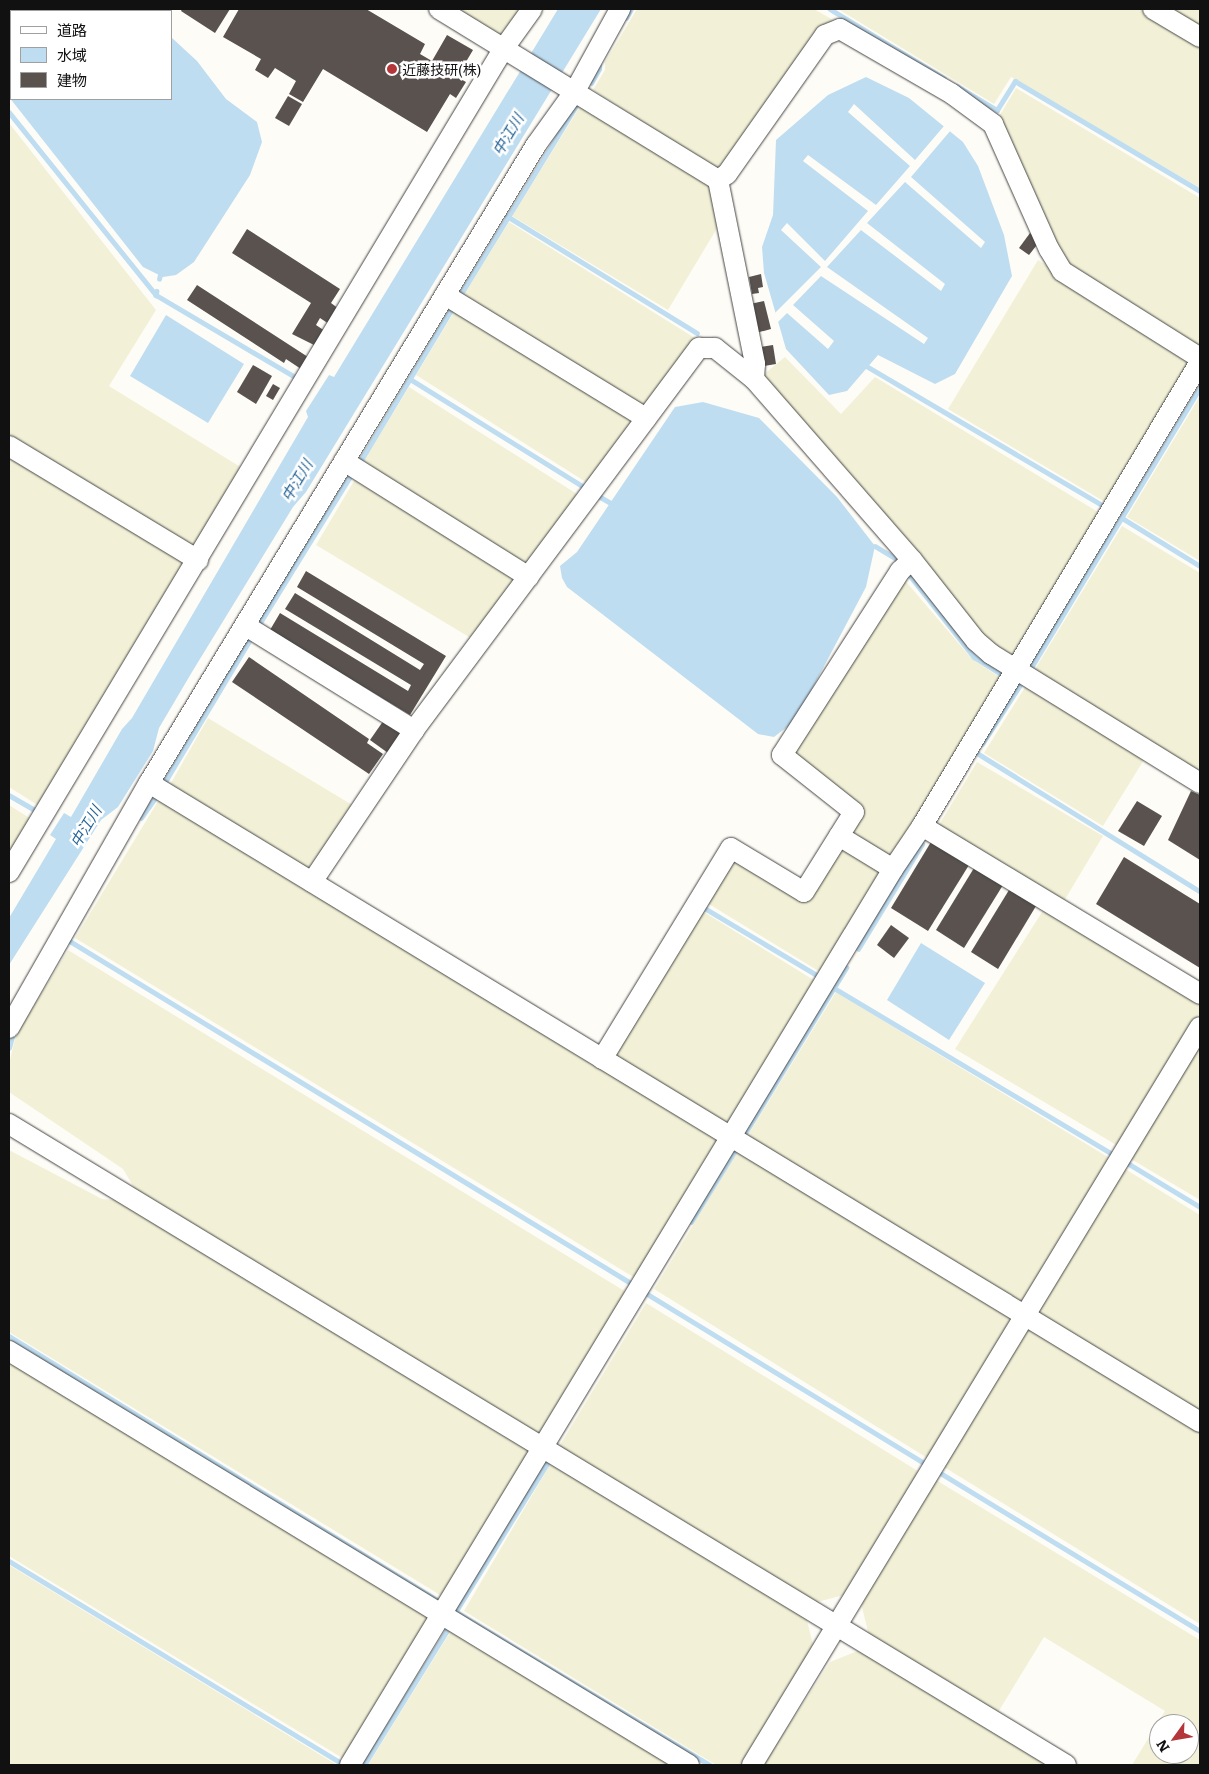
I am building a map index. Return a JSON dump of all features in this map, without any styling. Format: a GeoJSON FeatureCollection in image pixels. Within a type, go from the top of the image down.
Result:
{"type":"FeatureCollection","features":[{"type":"Feature","properties":{"kind":"street"},"geometry":{"type":"LineString","coordinates":[[439,9],[718,180],[754,364],[754,379]]}},
{"type":"Feature","properties":{"kind":"street"},"geometry":{"type":"LineString","coordinates":[[9,872],[510,52],[532,9]]}},
{"type":"Feature","properties":{"kind":"street"},"geometry":{"type":"LineString","coordinates":[[9,1028],[149,783],[620,9]]}},
{"type":"Feature","properties":{"kind":"street"},"geometry":{"type":"LineString","coordinates":[[1153,9],[1200,37]]}},
{"type":"Feature","properties":{"kind":"street"},"geometry":{"type":"LineString","coordinates":[[718,180],[727,174],[825,35],[840,29],[952,94],[993,124],[1049,249],[1062,271],[1200,358]]}},
{"type":"Feature","properties":{"kind":"street"},"geometry":{"type":"LineString","coordinates":[[445,295],[646,418]]}},
{"type":"Feature","properties":{"kind":"street"},"geometry":{"type":"LineString","coordinates":[[312,882],[414,730],[699,348],[715,348],[754,379],[912,560],[976,641],[1016,670],[1200,783]]}},
{"type":"Feature","properties":{"kind":"street"},"geometry":{"type":"LineString","coordinates":[[350,1765],[543,1450],[893,869],[922,826],[1200,362]]}},
{"type":"Feature","properties":{"kind":"street"},"geometry":{"type":"LineString","coordinates":[[9,446],[198,560]]}},
{"type":"Feature","properties":{"kind":"street"},"geometry":{"type":"LineString","coordinates":[[344,461],[529,577]]}},
{"type":"Feature","properties":{"kind":"street"},"geometry":{"type":"LineString","coordinates":[[602,1059],[731,848],[804,892],[854,812],[782,755],[900,571],[912,560]]}},
{"type":"Feature","properties":{"kind":"street"},"geometry":{"type":"LineString","coordinates":[[246,626],[414,730]]}},
{"type":"Feature","properties":{"kind":"street"},"geometry":{"type":"LineString","coordinates":[[149,783],[1200,1422]]}},
{"type":"Feature","properties":{"kind":"street"},"geometry":{"type":"LineString","coordinates":[[922,826],[1200,994]]}},
{"type":"Feature","properties":{"kind":"street"},"geometry":{"type":"LineString","coordinates":[[839,836],[893,869]]}},
{"type":"Feature","properties":{"kind":"street"},"geometry":{"type":"LineString","coordinates":[[752,1765],[1200,1027]]}},
{"type":"Feature","properties":{"kind":"street"},"geometry":{"type":"LineString","coordinates":[[9,1124],[543,1450],[1066,1765]]}},
{"type":"Feature","properties":{"kind":"street"},"geometry":{"type":"LineString","coordinates":[[9,1351],[689,1765]]}},
{"type":"Feature","properties":{"kind":"green space"},"geometry":{"type":"Polygon","coordinates":[[[454,9],[527,9],[503,38],[454,9]]]}},
{"type":"Feature","properties":{"kind":"green space"},"geometry":{"type":"Polygon","coordinates":[[[637,9],[814,9],[833,20],[726,165],[717,170],[593,90],[605,70],[605,62],[637,9]]]}},
{"type":"Feature","properties":{"kind":"green space"},"geometry":{"type":"Polygon","coordinates":[[[838,9],[1145,9],[1200,42],[1200,188],[1011,77],[994,104],[838,9]]]}},
{"type":"Feature","properties":{"kind":"green space"},"geometry":{"type":"Polygon","coordinates":[[[1159,9],[1200,9],[1200,34],[1159,9]]]}},
{"type":"Feature","properties":{"kind":"green space"},"geometry":{"type":"Polygon","coordinates":[[[1016,88],[1200,198],[1200,349],[1068,270],[997,120],[1016,88]]]}},
{"type":"Feature","properties":{"kind":"green space"},"geometry":{"type":"Polygon","coordinates":[[[581,105],[711,187],[719,225],[668,310],[512,216],[581,105]]]}},
{"type":"Feature","properties":{"kind":"green space"},"geometry":{"type":"Polygon","coordinates":[[[9,123],[156,310],[109,386],[247,471],[194,551],[9,439],[9,123]]]}},
{"type":"Feature","properties":{"kind":"green space"},"geometry":{"type":"Polygon","coordinates":[[[509,222],[698,340],[648,404],[638,406],[461,299],[509,222]]]}},
{"type":"Feature","properties":{"kind":"green space"},"geometry":{"type":"Polygon","coordinates":[[[1038,260],[1192,358],[1110,505],[948,409],[1038,260]]]}},
{"type":"Feature","properties":{"kind":"green space"},"geometry":{"type":"Polygon","coordinates":[[[457,307],[635,423],[589,484],[416,375],[457,307]]]}},
{"type":"Feature","properties":{"kind":"green space"},"geometry":{"type":"Polygon","coordinates":[[[785,357],[841,414],[875,377],[1103,515],[1017,658],[996,652],[763,375],[785,357]]]}},
{"type":"Feature","properties":{"kind":"green space"},"geometry":{"type":"Polygon","coordinates":[[[409,387],[580,496],[531,562],[521,565],[360,467],[409,387]]]}},
{"type":"Feature","properties":{"kind":"green space"},"geometry":{"type":"Polygon","coordinates":[[[1200,396],[1200,561],[1127,517],[1200,396]]]}},
{"type":"Feature","properties":{"kind":"green space"},"geometry":{"type":"Polygon","coordinates":[[[9,451],[186,558],[44,809],[9,787],[9,451]]]}},
{"type":"Feature","properties":{"kind":"green space"},"geometry":{"type":"Polygon","coordinates":[[[357,476],[519,578],[474,640],[316,545],[357,476]]]}},
{"type":"Feature","properties":{"kind":"green space"},"geometry":{"type":"Polygon","coordinates":[[[1122,526],[1200,573],[1200,765],[1195,774],[1032,674],[1122,526]]]}},
{"type":"Feature","properties":{"kind":"green space"},"geometry":{"type":"Polygon","coordinates":[[[902,577],[972,659],[1004,680],[889,860],[849,830],[861,810],[788,753],[902,577]]]}},
{"type":"Feature","properties":{"kind":"green space"},"geometry":{"type":"Polygon","coordinates":[[[1027,684],[1147,755],[1103,826],[984,753],[1027,684]]]}},
{"type":"Feature","properties":{"kind":"green space"},"geometry":{"type":"Polygon","coordinates":[[[208,718],[354,806],[307,873],[167,790],[208,718]]]}},
{"type":"Feature","properties":{"kind":"green space"},"geometry":{"type":"Polygon","coordinates":[[[977,762],[1103,836],[1061,906],[937,828],[977,762]]]}},
{"type":"Feature","properties":{"kind":"green space"},"geometry":{"type":"Polygon","coordinates":[[[160,798],[721,1138],[640,1281],[75,938],[160,798]]]}},
{"type":"Feature","properties":{"kind":"green space"},"geometry":{"type":"Polygon","coordinates":[[[9,805],[36,822],[9,868],[9,805]]]}},
{"type":"Feature","properties":{"kind":"green space"},"geometry":{"type":"Polygon","coordinates":[[[839,846],[882,868],[825,975],[704,901],[729,860],[739,857],[806,900],[839,846]]]}},
{"type":"Feature","properties":{"kind":"green space"},"geometry":{"type":"Polygon","coordinates":[[[699,909],[820,984],[733,1127],[614,1061],[611,1052],[699,909]]]}},
{"type":"Feature","properties":{"kind":"green space"},"geometry":{"type":"Polygon","coordinates":[[[1044,909],[1199,1004],[1200,1012],[1118,1146],[955,1049],[1044,909]]]}},
{"type":"Feature","properties":{"kind":"green space"},"geometry":{"type":"Polygon","coordinates":[[[68,950],[631,1295],[540,1437],[135,1189],[123,1169],[9,1092],[9,1064],[16,1035],[68,950]]]}},
{"type":"Feature","properties":{"kind":"green space"},"geometry":{"type":"Polygon","coordinates":[[[836,992],[1111,1159],[1023,1302],[1015,1304],[745,1140],[836,992]]]}},
{"type":"Feature","properties":{"kind":"green space"},"geometry":{"type":"Polygon","coordinates":[[[1200,1044],[1200,1200],[1131,1159],[1200,1044]]]}},
{"type":"Feature","properties":{"kind":"green space"},"geometry":{"type":"Polygon","coordinates":[[[740,1148],[1009,1311],[1013,1321],[929,1459],[654,1289],[740,1148]]]}},
{"type":"Feature","properties":{"kind":"green space"},"geometry":{"type":"Polygon","coordinates":[[[9,1150],[102,1199],[118,1200],[531,1452],[445,1598],[9,1332],[9,1150]]]}},
{"type":"Feature","properties":{"kind":"green space"},"geometry":{"type":"Polygon","coordinates":[[[1125,1169],[1200,1215],[1200,1418],[1042,1321],[1039,1311],[1125,1169]]]}},
{"type":"Feature","properties":{"kind":"green space"},"geometry":{"type":"Polygon","coordinates":[[[646,1303],[921,1473],[848,1594],[813,1603],[558,1448],[646,1303]]]}},
{"type":"Feature","properties":{"kind":"green space"},"geometry":{"type":"Polygon","coordinates":[[[1036,1328],[1200,1429],[1200,1624],[944,1467],[1027,1331],[1036,1328]]]}},
{"type":"Feature","properties":{"kind":"green space"},"geometry":{"type":"Polygon","coordinates":[[[9,1356],[433,1613],[349,1762],[9,1556],[9,1356]]]}},
{"type":"Feature","properties":{"kind":"green space"},"geometry":{"type":"Polygon","coordinates":[[[551,1463],[806,1616],[814,1649],[743,1765],[716,1765],[464,1611],[551,1463]]]}},
{"type":"Feature","properties":{"kind":"green space"},"geometry":{"type":"Polygon","coordinates":[[[936,1480],[1200,1640],[1200,1765],[1132,1765],[1149,1737],[1149,1764],[1199,1764],[1199,1714],[1163,1714],[1165,1711],[1044,1637],[997,1714],[869,1636],[861,1603],[936,1480]]]}},
{"type":"Feature","properties":{"kind":"green space"},"geometry":{"type":"Polygon","coordinates":[[[9,1565],[337,1765],[9,1765],[9,1565]]]}},
{"type":"Feature","properties":{"kind":"green space"},"geometry":{"type":"Polygon","coordinates":[[[454,1626],[680,1765],[368,1765],[454,1626]]]}},
{"type":"Feature","properties":{"kind":"green space"},"geometry":{"type":"Polygon","coordinates":[[[860,1650],[1050,1765],[763,1765],[830,1662],[860,1650]]]}},
{"type":"Feature","properties":{"kind":"water"},"geometry":{"type":"Polygon","coordinates":[[[9,9],[76,10],[10,10],[10,98],[9,9]]]}},
{"type":"Feature","properties":{"kind":"water","name":"中江川"},"geometry":{"type":"Polygon","coordinates":[[[558,9],[601,9],[306,492],[293,507],[192,672],[159,728],[153,751],[118,807],[101,820],[9,965],[9,918],[56,839],[50,835],[64,813],[71,817],[122,729],[132,718],[308,417],[306,411],[329,375],[334,377],[558,9]]]}},
{"type":"Feature","properties":{"kind":"water"},"geometry":{"type":"Polygon","coordinates":[[[172,38],[197,61],[226,99],[257,122],[262,142],[250,175],[194,262],[176,275],[163,277],[143,267],[11,100],[172,100],[172,38]]]}},
{"type":"Feature","properties":{"kind":"water"},"geometry":{"type":"Polygon","coordinates":[[[866,77],[909,98],[963,142],[978,166],[1004,235],[1012,276],[955,374],[935,384],[878,355],[847,391],[829,395],[786,349],[764,273],[762,247],[773,215],[776,140],[828,95],[866,77]]]}},
{"type":"Feature","properties":{"kind":"water"},"geometry":{"type":"Polygon","coordinates":[[[166,315],[244,364],[208,423],[130,376],[166,315]]]}},
{"type":"Feature","properties":{"kind":"water"},"geometry":{"type":"Polygon","coordinates":[[[703,402],[759,418],[837,497],[875,546],[866,587],[795,721],[774,737],[758,734],[567,587],[562,578],[560,566],[577,552],[675,407],[703,402]]]}},
{"type":"Feature","properties":{"kind":"water"},"geometry":{"type":"Polygon","coordinates":[[[921,943],[985,983],[949,1040],[887,1000],[921,943]]]}},
{"type":"Feature","properties":{"kind":"pier"},"geometry":{"type":"Polygon","coordinates":[[[854,104],[915,160],[944,126],[951,130],[911,177],[985,242],[981,248],[905,182],[867,223],[945,284],[941,291],[861,230],[827,267],[928,338],[924,344],[821,276],[793,305],[834,341],[828,349],[787,313],[776,324],[773,315],[821,267],[781,230],[787,223],[825,261],[868,211],[803,161],[808,155],[876,205],[910,166],[848,112],[854,104]]]}},
{"type":"Feature","properties":{"kind":"building"},"geometry":{"type":"Polygon","coordinates":[[[182,9],[230,9],[215,33],[181,11],[182,9]]]}},
{"type":"Feature","properties":{"kind":"building","name":"近藤技研(株)"},"geometry":{"type":"Polygon","coordinates":[[[239,9],[366,9],[425,44],[420,54],[432,61],[447,35],[473,50],[457,77],[466,82],[456,98],[450,94],[427,132],[323,69],[303,102],[289,94],[296,81],[275,68],[268,78],[255,70],[261,59],[223,37],[239,9]]]}},
{"type":"Feature","properties":{"kind":"building"},"geometry":{"type":"Polygon","coordinates":[[[288,96],[302,104],[289,126],[275,118],[288,96]]]}},
{"type":"Feature","properties":{"kind":"building"},"geometry":{"type":"Polygon","coordinates":[[[247,229],[340,289],[331,303],[339,309],[329,324],[320,318],[316,325],[325,331],[316,346],[292,334],[311,303],[232,253],[247,229]]]}},
{"type":"Feature","properties":{"kind":"building"},"geometry":{"type":"Polygon","coordinates":[[[1030,233],[1040,241],[1029,255],[1019,248],[1030,233]]]}},
{"type":"Feature","properties":{"kind":"building"},"geometry":{"type":"Polygon","coordinates":[[[761,274],[763,287],[758,288],[759,293],[752,294],[749,277],[761,274]]]}},
{"type":"Feature","properties":{"kind":"building"},"geometry":{"type":"Polygon","coordinates":[[[197,285],[308,357],[301,369],[286,359],[284,363],[187,300],[197,285]]]}},
{"type":"Feature","properties":{"kind":"building"},"geometry":{"type":"Polygon","coordinates":[[[764,301],[771,329],[756,333],[750,304],[764,301]]]}},
{"type":"Feature","properties":{"kind":"building"},"geometry":{"type":"Polygon","coordinates":[[[773,345],[776,364],[764,366],[761,347],[773,345]]]}},
{"type":"Feature","properties":{"kind":"building"},"geometry":{"type":"Polygon","coordinates":[[[253,365],[272,376],[256,404],[237,392],[253,365]]]}},
{"type":"Feature","properties":{"kind":"building"},"geometry":{"type":"Polygon","coordinates":[[[273,384],[280,388],[273,400],[266,396],[273,384]]]}},
{"type":"Feature","properties":{"kind":"building"},"geometry":{"type":"Polygon","coordinates":[[[306,571],[446,656],[410,715],[270,630],[280,613],[408,691],[411,685],[285,609],[295,593],[420,670],[424,664],[297,587],[306,571]]]}},
{"type":"Feature","properties":{"kind":"building"},"geometry":{"type":"Polygon","coordinates":[[[249,657],[369,739],[367,743],[383,754],[369,774],[232,682],[249,657]]]}},
{"type":"Feature","properties":{"kind":"building"},"geometry":{"type":"Polygon","coordinates":[[[386,717],[404,729],[388,753],[370,740],[386,717]]]}},
{"type":"Feature","properties":{"kind":"building"},"geometry":{"type":"Polygon","coordinates":[[[1191,791],[1200,795],[1200,860],[1168,840],[1191,791]]]}},
{"type":"Feature","properties":{"kind":"building"},"geometry":{"type":"Polygon","coordinates":[[[1137,801],[1162,816],[1144,846],[1118,831],[1137,801]]]}},
{"type":"Feature","properties":{"kind":"building"},"geometry":{"type":"Polygon","coordinates":[[[931,842],[969,865],[928,931],[891,908],[931,842]]]}},
{"type":"Feature","properties":{"kind":"building"},"geometry":{"type":"Polygon","coordinates":[[[1124,857],[1200,904],[1200,968],[1096,904],[1124,857]]]}},
{"type":"Feature","properties":{"kind":"building"},"geometry":{"type":"Polygon","coordinates":[[[974,868],[1003,885],[964,948],[936,930],[974,868]]]}},
{"type":"Feature","properties":{"kind":"building"},"geometry":{"type":"Polygon","coordinates":[[[1009,890],[1036,906],[998,969],[971,952],[1009,890]]]}},
{"type":"Feature","properties":{"kind":"building"},"geometry":{"type":"Polygon","coordinates":[[[891,925],[909,938],[894,958],[877,945],[891,925]]]}},
{"type":"Feature","properties":{"kind":"waterway"},"geometry":{"type":"LineString","coordinates":[[626,18],[631,9]]}},
{"type":"Feature","properties":{"kind":"waterway"},"geometry":{"type":"LineString","coordinates":[[830,9],[944,78]]}},
{"type":"Feature","properties":{"kind":"waterway"},"geometry":{"type":"LineString","coordinates":[[591,83],[599,69],[599,63]]}},
{"type":"Feature","properties":{"kind":"waterway"},"geometry":{"type":"LineString","coordinates":[[957,86],[997,110],[1015,81],[1200,191]]}},
{"type":"Feature","properties":{"kind":"waterway"},"geometry":{"type":"LineString","coordinates":[[459,297],[578,103]]}},
{"type":"Feature","properties":{"kind":"waterway"},"geometry":{"type":"LineString","coordinates":[[9,112],[156,295]]}},
{"type":"Feature","properties":{"kind":"waterway"},"geometry":{"type":"LineString","coordinates":[[507,216],[697,333]]}},
{"type":"Feature","properties":{"kind":"waterway"},"geometry":{"type":"LineString","coordinates":[[159,279],[160,275]]}},
{"type":"Feature","properties":{"kind":"waterway"},"geometry":{"type":"LineString","coordinates":[[157,291],[156,295],[297,378]]}},
{"type":"Feature","properties":{"kind":"waterway"},"geometry":{"type":"LineString","coordinates":[[358,465],[453,307]]}},
{"type":"Feature","properties":{"kind":"waterway"},"geometry":{"type":"LineString","coordinates":[[868,367],[1106,507]]}},
{"type":"Feature","properties":{"kind":"waterway"},"geometry":{"type":"LineString","coordinates":[[410,379],[584,487]]}},
{"type":"Feature","properties":{"kind":"waterway"},"geometry":{"type":"LineString","coordinates":[[1029,671],[1200,388]]}},
{"type":"Feature","properties":{"kind":"waterway"},"geometry":{"type":"LineString","coordinates":[[258,626],[352,473]]}},
{"type":"Feature","properties":{"kind":"waterway"},"geometry":{"type":"LineString","coordinates":[[597,495],[611,503]]}},
{"type":"Feature","properties":{"kind":"waterway"},"geometry":{"type":"LineString","coordinates":[[1122,518],[1200,566]]}},
{"type":"Feature","properties":{"kind":"waterway"},"geometry":{"type":"LineString","coordinates":[[875,546],[898,560]]}},
{"type":"Feature","properties":{"kind":"waterway"},"geometry":{"type":"LineString","coordinates":[[908,573],[974,657],[1000,673]]}},
{"type":"Feature","properties":{"kind":"waterway"},"geometry":{"type":"LineString","coordinates":[[163,785],[251,638]]}},
{"type":"Feature","properties":{"kind":"waterway"},"geometry":{"type":"LineString","coordinates":[[982,744],[1022,682]]}},
{"type":"Feature","properties":{"kind":"waterway"},"geometry":{"type":"LineString","coordinates":[[977,753],[1200,891]]}},
{"type":"Feature","properties":{"kind":"waterway"},"geometry":{"type":"LineString","coordinates":[[9,795],[38,812]]}},
{"type":"Feature","properties":{"kind":"waterway"},"geometry":{"type":"LineString","coordinates":[[141,818],[157,795]]}},
{"type":"Feature","properties":{"kind":"waterway"},"geometry":{"type":"LineString","coordinates":[[858,949],[922,844]]}},
{"type":"Feature","properties":{"kind":"waterway"},"geometry":{"type":"LineString","coordinates":[[701,906],[820,977]]}},
{"type":"Feature","properties":{"kind":"waterway"},"geometry":{"type":"LineString","coordinates":[[68,940],[634,1285]]}},
{"type":"Feature","properties":{"kind":"waterway"},"geometry":{"type":"LineString","coordinates":[[744,1135],[846,968]]}},
{"type":"Feature","properties":{"kind":"waterway"},"geometry":{"type":"LineString","coordinates":[[834,988],[1112,1154]]}},
{"type":"Feature","properties":{"kind":"waterway"},"geometry":{"type":"LineString","coordinates":[[9,1048],[13,1033]]}},
{"type":"Feature","properties":{"kind":"waterway"},"geometry":{"type":"LineString","coordinates":[[691,1222],[736,1149]]}},
{"type":"Feature","properties":{"kind":"waterway"},"geometry":{"type":"LineString","coordinates":[[1129,1164],[1200,1207]]}},
{"type":"Feature","properties":{"kind":"waterway"},"geometry":{"type":"LineString","coordinates":[[644,1292],[924,1463]]}},
{"type":"Feature","properties":{"kind":"waterway"},"geometry":{"type":"LineString","coordinates":[[9,1336],[442,1603]]}},
{"type":"Feature","properties":{"kind":"waterway"},"geometry":{"type":"LineString","coordinates":[[456,1611],[548,1462]]}},
{"type":"Feature","properties":{"kind":"waterway"},"geometry":{"type":"LineString","coordinates":[[942,1474],[1200,1631]]}},
{"type":"Feature","properties":{"kind":"waterway"},"geometry":{"type":"LineString","coordinates":[[9,1561],[344,1765]]}},
{"type":"Feature","properties":{"kind":"waterway"},"geometry":{"type":"LineString","coordinates":[[453,1610],[710,1765]]}},
{"type":"Feature","properties":{"kind":"waterway"},"geometry":{"type":"LineString","coordinates":[[364,1765],[450,1626]]}},
{"type":"Feature","properties":{"kind":"place","name":"近藤技研(株)"},"geometry":{"type":"Point","coordinates":[392,69]}}]}
